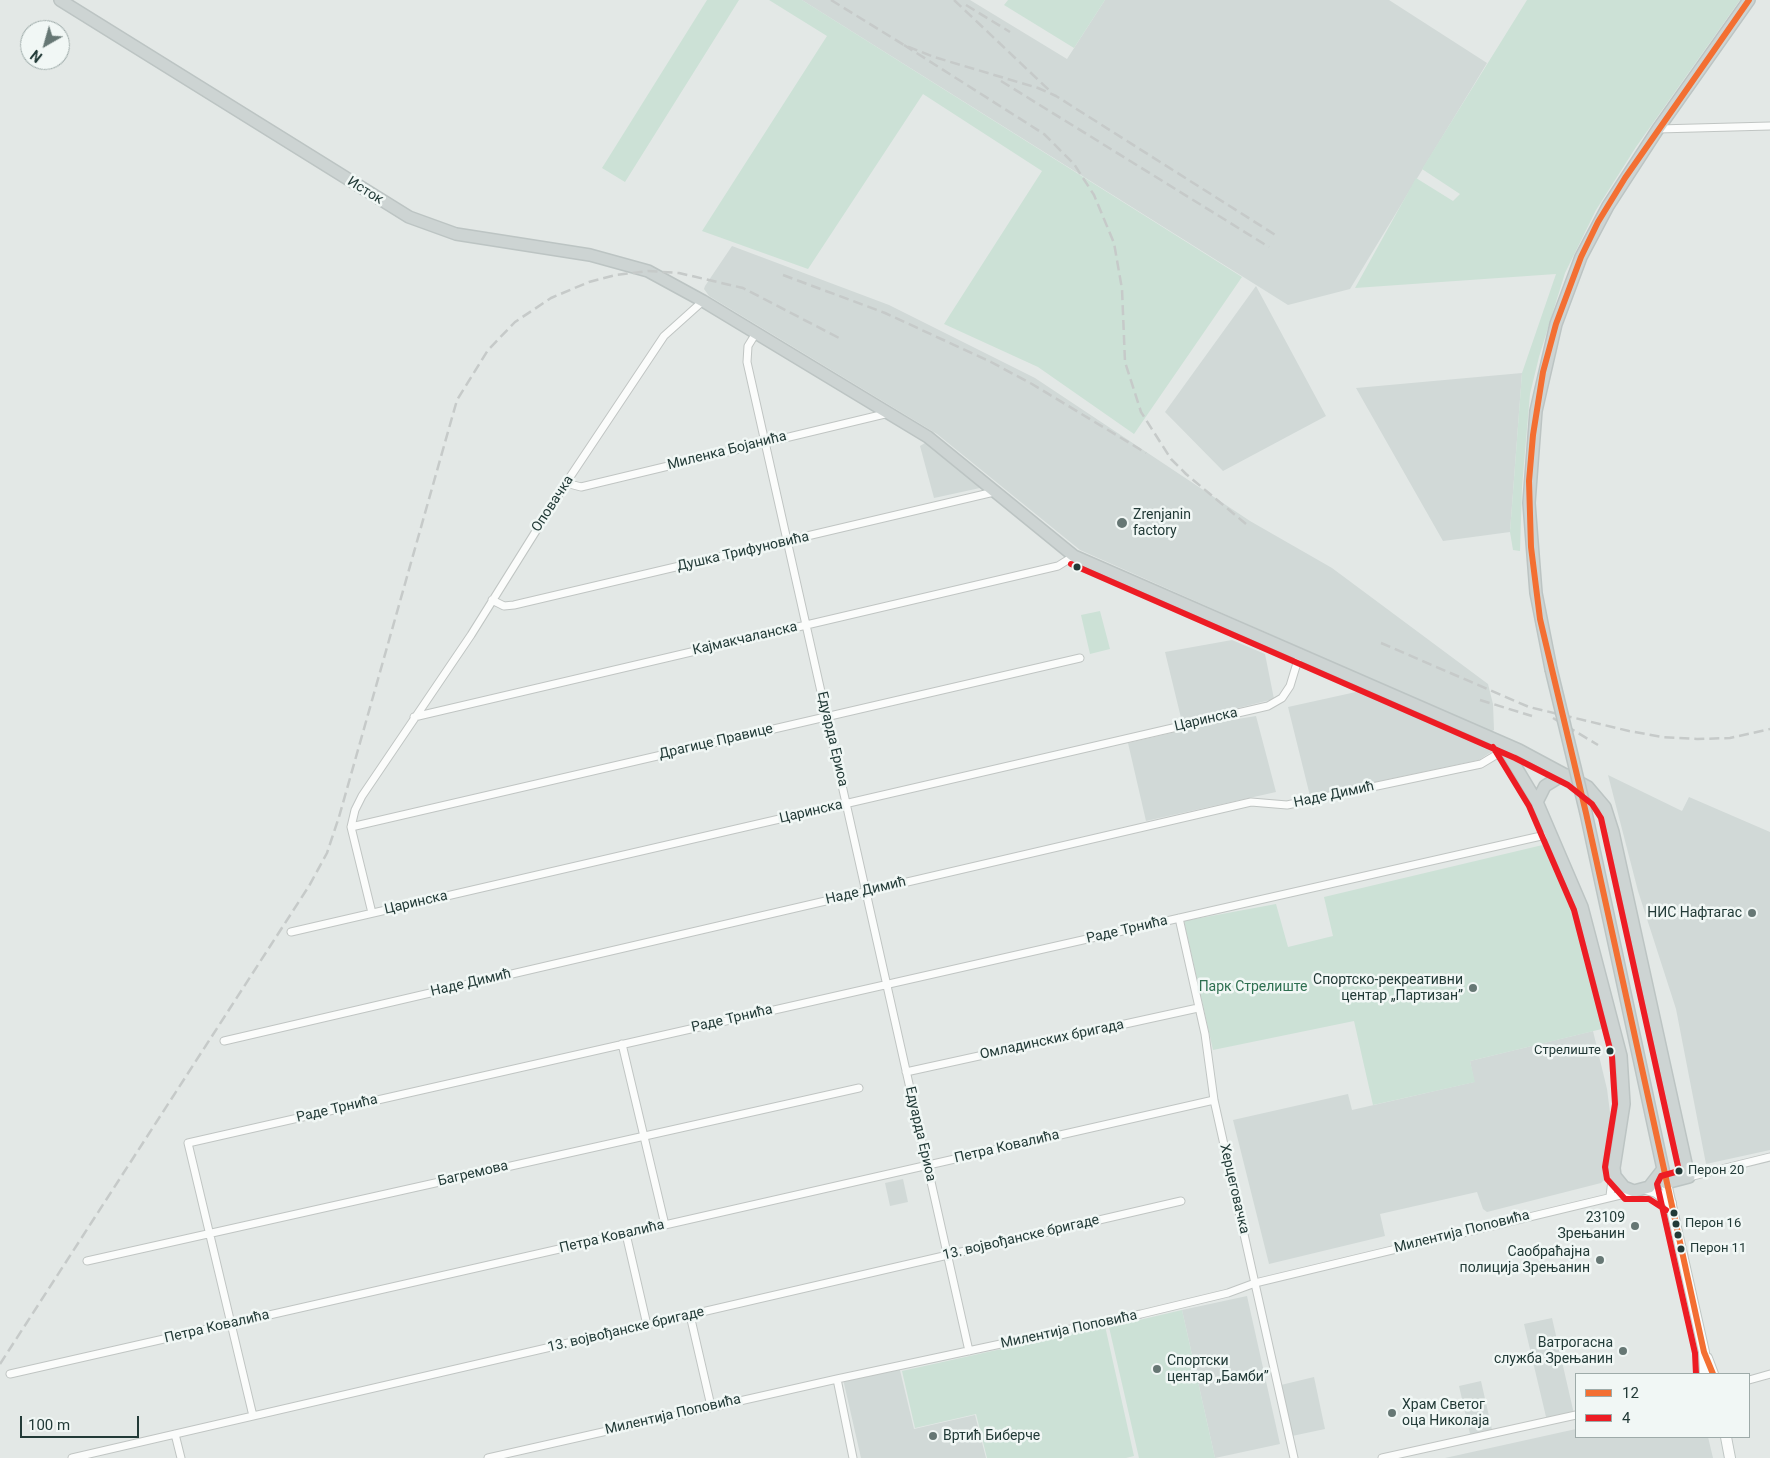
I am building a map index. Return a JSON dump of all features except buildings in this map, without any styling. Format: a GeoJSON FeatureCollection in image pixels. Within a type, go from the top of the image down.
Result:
{"type":"FeatureCollection","features":[{"type":"Feature","properties":{"kind":"main road","name":"Исток"},"geometry":{"type":"LineString","coordinates":[[60,0],[408,217],[456,234],[621,262],[648,271],[703,301],[928,437],[1074,556]]}},
{"type":"Feature","properties":{"kind":"main road"},"geometry":{"type":"LineString","coordinates":[[1713,1373],[1704,1352],[1586,813],[1551,669],[1536,593],[1529,525],[1530,460],[1540,390],[1556,324],[1581,257],[1608,206],[1658,129],[1750,0]]}},
{"type":"Feature","properties":{"kind":"main road"},"geometry":{"type":"LineString","coordinates":[[1074,556],[1300,654],[1568,775],[1599,798],[1609,815],[1654,1011],[1689,1176],[1666,1183]]}},
{"type":"Feature","properties":{"kind":"main road"},"geometry":{"type":"LineString","coordinates":[[1504,746],[1537,802],[1582,907],[1622,1056],[1625,1084],[1624,1116],[1614,1172],[1620,1184],[1634,1192]]}},
{"type":"Feature","properties":{"kind":"main road"},"geometry":{"type":"LineString","coordinates":[[1537,802],[1545,786],[1558,778],[1568,775]]}},
{"type":"Feature","properties":{"kind":"main road"},"geometry":{"type":"LineString","coordinates":[[1663,1169],[1646,1189],[1656,1192],[1671,1204]]}},
{"type":"Feature","properties":{"kind":"main road","name":"Милентија Поповића"},"geometry":{"type":"LineString","coordinates":[[1634,1192],[1646,1189]]}},
{"type":"Feature","properties":{"kind":"main road"},"geometry":{"type":"LineString","coordinates":[[1704,1352],[1705,1373]]}},
{"type":"Feature","properties":{"kind":"main road"},"geometry":{"type":"LineString","coordinates":[[1720,1438],[1729,1456]]}},
{"type":"Feature","properties":{"kind":"main road"},"geometry":{"type":"LineString","coordinates":[[1726,1438],[1729,1456]]}},
{"type":"Feature","properties":{"kind":"street"},"geometry":{"type":"LineString","coordinates":[[1658,129],[1770,126]]}},
{"type":"Feature","properties":{"kind":"street","name":"Оповачка"},"geometry":{"type":"LineString","coordinates":[[351,826],[355,810],[362,796],[664,336],[703,301]]}},
{"type":"Feature","properties":{"kind":"street","name":"Едуарда Ериоа"},"geometry":{"type":"LineString","coordinates":[[756,333],[748,346],[747,362],[969,1352]]}},
{"type":"Feature","properties":{"kind":"street","name":"Миленка Бојанића"},"geometry":{"type":"LineString","coordinates":[[566,483],[581,487],[765,441],[890,413]]}},
{"type":"Feature","properties":{"kind":"street","name":"Душка Трифуновића"},"geometry":{"type":"LineString","coordinates":[[492,600],[504,606],[514,605],[994,492]]}},
{"type":"Feature","properties":{"kind":"street","name":"Кајмакчаланска"},"geometry":{"type":"LineString","coordinates":[[414,716],[1058,566],[1074,556]]}},
{"type":"Feature","properties":{"kind":"street","name":"Царинска"},"geometry":{"type":"LineString","coordinates":[[291,932],[1268,706],[1282,698],[1290,686],[1300,654]]}},
{"type":"Feature","properties":{"kind":"street","name":"Драгице Правице"},"geometry":{"type":"LineString","coordinates":[[351,826],[1080,658]]}},
{"type":"Feature","properties":{"kind":"street","name":"Наде Димић"},"geometry":{"type":"LineString","coordinates":[[224,1041],[1251,802],[1287,805],[1481,764],[1504,746]]}},
{"type":"Feature","properties":{"kind":"street"},"geometry":{"type":"LineString","coordinates":[[351,826],[372,913]]}},
{"type":"Feature","properties":{"kind":"street","name":"Раде Трнића"},"geometry":{"type":"LineString","coordinates":[[253,1416],[188,1143],[1550,834]]}},
{"type":"Feature","properties":{"kind":"street","name":"Херцеговачка"},"geometry":{"type":"LineString","coordinates":[[1179,918],[1205,1034],[1214,1100],[1294,1458]]}},
{"type":"Feature","properties":{"kind":"street","name":"Омладинских бригада"},"geometry":{"type":"LineString","coordinates":[[906,1072],[1198,1008]]}},
{"type":"Feature","properties":{"kind":"street"},"geometry":{"type":"LineString","coordinates":[[622,1044],[666,1225]]}},
{"type":"Feature","properties":{"kind":"street","name":"Багремова"},"geometry":{"type":"LineString","coordinates":[[87,1261],[860,1088]]}},
{"type":"Feature","properties":{"kind":"street","name":"Петра Ковалића"},"geometry":{"type":"LineString","coordinates":[[10,1374],[1214,1100]]}},
{"type":"Feature","properties":{"kind":"street"},"geometry":{"type":"LineString","coordinates":[[1689,1176],[1770,1157]]}},
{"type":"Feature","properties":{"kind":"street"},"geometry":{"type":"LineString","coordinates":[[1610,1196],[1614,1172]]}},
{"type":"Feature","properties":{"kind":"street","name":"Милентија Поповића"},"geometry":{"type":"LineString","coordinates":[[488,1458],[836,1378],[969,1352],[1167,1308],[1228,1293],[1255,1284],[1610,1196],[1634,1192]]}},
{"type":"Feature","properties":{"kind":"street","name":"13. војвођанске бригаде"},"geometry":{"type":"LineString","coordinates":[[72,1458],[1181,1201]]}},
{"type":"Feature","properties":{"kind":"street"},"geometry":{"type":"LineString","coordinates":[[626,1234],[647,1325]]}},
{"type":"Feature","properties":{"kind":"street"},"geometry":{"type":"LineString","coordinates":[[690,1315],[711,1406]]}},
{"type":"Feature","properties":{"kind":"street"},"geometry":{"type":"LineString","coordinates":[[1751,1381],[1770,1374]]}},
{"type":"Feature","properties":{"kind":"street"},"geometry":{"type":"LineString","coordinates":[[836,1378],[853,1458]]}},
{"type":"Feature","properties":{"kind":"street"},"geometry":{"type":"LineString","coordinates":[[1382,1458],[1575,1415]]}},
{"type":"Feature","properties":{"kind":"street"},"geometry":{"type":"LineString","coordinates":[[175,1434],[181,1458]]}},
{"type":"Feature","properties":{"kind":"shaded area"},"geometry":{"type":"Polygon","coordinates":[[[802,0],[970,0],[1067,59],[1105,0],[1389,0],[1487,63],[1350,289],[1288,305],[802,0]]]}},
{"type":"Feature","properties":{"kind":"shaded area"},"geometry":{"type":"Polygon","coordinates":[[[732,246],[889,305],[1035,378],[1250,521],[1332,568],[1488,684],[1493,704],[1494,730],[1491,732],[1080,550],[937,434],[709,296],[704,289],[705,286],[732,246]]]}},
{"type":"Feature","properties":{"kind":"shaded area"},"geometry":{"type":"Polygon","coordinates":[[[1256,286],[1326,416],[1223,471],[1165,412],[1256,286]]]}},
{"type":"Feature","properties":{"kind":"shaded area"},"geometry":{"type":"Polygon","coordinates":[[[1522,373],[1510,532],[1443,541],[1356,388],[1522,373]]]}},
{"type":"Feature","properties":{"kind":"shaded area"},"geometry":{"type":"Polygon","coordinates":[[[928,441],[983,485],[980,488],[934,498],[920,446],[928,441]]]}},
{"type":"Feature","properties":{"kind":"shaded area"},"geometry":{"type":"Polygon","coordinates":[[[1232,640],[1265,654],[1274,699],[1182,722],[1165,652],[1232,640]]]}},
{"type":"Feature","properties":{"kind":"shaded area"},"geometry":{"type":"Polygon","coordinates":[[[1365,690],[1486,742],[1494,750],[1479,760],[1310,796],[1288,707],[1365,690]]]}},
{"type":"Feature","properties":{"kind":"shaded area"},"geometry":{"type":"Polygon","coordinates":[[[1256,716],[1276,792],[1146,821],[1128,743],[1219,722],[1256,716]]]}},
{"type":"Feature","properties":{"kind":"shaded area"},"geometry":{"type":"Polygon","coordinates":[[[1608,775],[1682,811],[1689,797],[1770,832],[1770,1150],[1706,1164],[1676,1009],[1638,891],[1608,775]]]}},
{"type":"Feature","properties":{"kind":"shaded area"},"geometry":{"type":"Polygon","coordinates":[[[1593,1031],[1607,1089],[1612,1128],[1608,1176],[1601,1183],[1487,1212],[1483,1209],[1477,1192],[1380,1214],[1385,1236],[1269,1264],[1233,1120],[1348,1094],[1352,1110],[1474,1082],[1470,1061],[1593,1031]]]}},
{"type":"Feature","properties":{"kind":"shaded area"},"geometry":{"type":"Polygon","coordinates":[[[903,1179],[908,1202],[890,1206],[885,1183],[903,1179]]]}},
{"type":"Feature","properties":{"kind":"shaded area"},"geometry":{"type":"Polygon","coordinates":[[[1247,1296],[1280,1444],[1215,1458],[1182,1310],[1247,1296]]]}},
{"type":"Feature","properties":{"kind":"shaded area"},"geometry":{"type":"Polygon","coordinates":[[[1552,1318],[1574,1414],[1547,1421],[1524,1324],[1552,1318]]]}},
{"type":"Feature","properties":{"kind":"shaded area"},"geometry":{"type":"Polygon","coordinates":[[[899,1366],[914,1429],[975,1415],[986,1458],[861,1458],[843,1379],[899,1366]]]}},
{"type":"Feature","properties":{"kind":"shaded area"},"geometry":{"type":"Polygon","coordinates":[[[1314,1377],[1325,1429],[1292,1436],[1281,1385],[1314,1377]]]}},
{"type":"Feature","properties":{"kind":"shaded area"},"geometry":{"type":"Polygon","coordinates":[[[1481,1381],[1493,1434],[1471,1438],[1459,1386],[1481,1381]]]}},
{"type":"Feature","properties":{"kind":"shaded area"},"geometry":{"type":"Polygon","coordinates":[[[1575,1429],[1575,1438],[1708,1438],[1713,1458],[1445,1458],[1575,1429]]]}},
{"type":"Feature","properties":{"kind":"green space"},"geometry":{"type":"Polygon","coordinates":[[[707,0],[739,0],[625,182],[602,168],[707,0]]]}},
{"type":"Feature","properties":{"kind":"green space"},"geometry":{"type":"Polygon","coordinates":[[[769,0],[802,0],[1242,277],[1134,434],[1038,367],[944,324],[1042,171],[923,94],[808,269],[702,231],[827,36],[769,0]]]}},
{"type":"Feature","properties":{"kind":"green space"},"geometry":{"type":"Polygon","coordinates":[[[1008,0],[1105,0],[1074,48],[1004,5],[1008,0]]]}},
{"type":"Feature","properties":{"kind":"green space"},"geometry":{"type":"Polygon","coordinates":[[[1527,0],[1740,0],[1636,147],[1596,210],[1565,273],[1539,357],[1530,394],[1522,487],[1520,551],[1513,550],[1510,532],[1522,373],[1556,274],[1355,288],[1416,178],[1453,201],[1460,194],[1422,169],[1527,0]]]}},
{"type":"Feature","properties":{"kind":"green space"},"geometry":{"type":"Polygon","coordinates":[[[1100,611],[1110,649],[1090,654],[1081,615],[1100,611]]]}},
{"type":"Feature","properties":{"kind":"green space","name":"Спортско-рекреативни центар „Партизан”"},"geometry":{"type":"Polygon","coordinates":[[[1551,843],[1576,911],[1580,932],[1591,954],[1610,1027],[1470,1061],[1475,1082],[1373,1105],[1354,1021],[1213,1050],[1184,921],[1276,904],[1288,947],[1333,936],[1324,897],[1551,843]]]}},
{"type":"Feature","properties":{"kind":"green space","name":"Спортски центар „Бамби”"},"geometry":{"type":"Polygon","coordinates":[[[1182,1310],[1215,1458],[1139,1458],[1109,1327],[1182,1310]]]}},
{"type":"Feature","properties":{"kind":"green space"},"geometry":{"type":"Polygon","coordinates":[[[1105,1326],[1134,1456],[1126,1458],[987,1458],[976,1414],[915,1428],[902,1371],[1105,1326]]]}},
{"type":"Feature","properties":{"kind":"railway"},"geometry":{"type":"LineString","coordinates":[[831,0],[904,45],[934,57],[1038,88],[1056,96],[1277,236]]}},
{"type":"Feature","properties":{"kind":"railway"},"geometry":{"type":"LineString","coordinates":[[954,0],[1050,91]]}},
{"type":"Feature","properties":{"kind":"railway"},"geometry":{"type":"LineString","coordinates":[[966,5],[1010,32]]}},
{"type":"Feature","properties":{"kind":"railway"},"geometry":{"type":"LineString","coordinates":[[904,45],[1044,134],[1074,164],[1094,195],[1114,243],[1122,289],[1125,362],[1141,412],[1171,459],[1186,474],[1246,524]]}},
{"type":"Feature","properties":{"kind":"railway"},"geometry":{"type":"LineString","coordinates":[[1001,81],[1269,247]]}},
{"type":"Feature","properties":{"kind":"railway"},"geometry":{"type":"LineString","coordinates":[[0,1364],[309,886],[327,853],[339,817],[457,400],[488,350],[515,322],[551,298],[589,282],[616,275],[648,271],[679,273],[743,288],[841,339]]}},
{"type":"Feature","properties":{"kind":"railway"},"geometry":{"type":"LineString","coordinates":[[783,275],[885,313],[991,362],[1032,384],[1146,453]]}},
{"type":"Feature","properties":{"kind":"railway"},"geometry":{"type":"LineString","coordinates":[[1381,643],[1529,707],[1629,731],[1662,737],[1697,739],[1730,738],[1770,729]]}},
{"type":"Feature","properties":{"kind":"railway"},"geometry":{"type":"LineString","coordinates":[[1480,700],[1532,716]]}},
{"type":"Feature","properties":{"kind":"railway"},"geometry":{"type":"LineString","coordinates":[[1553,718],[1598,745]]}},
{"type":"Feature","properties":{"kind":"transit line","name":"12"},"geometry":{"type":"LineString","coordinates":[[1713,1373],[1704,1352],[1586,813],[1540,619],[1531,547],[1529,481],[1533,435],[1543,372],[1556,324],[1581,257],[1598,222],[1625,178],[1749,0]]}},
{"type":"Feature","properties":{"kind":"transit line","name":"4"},"geometry":{"type":"LineString","coordinates":[[1071,564],[1515,758],[1568,785],[1592,804],[1601,818],[1679,1171],[1661,1176],[1657,1184],[1695,1353],[1696,1373]]}},
{"type":"Feature","properties":{"kind":"transit line","name":"4"},"geometry":{"type":"LineString","coordinates":[[1493,747],[1529,806],[1574,910],[1612,1057],[1615,1104],[1605,1167],[1607,1179],[1625,1199],[1649,1199],[1666,1210]]}},
{"type":"Feature","properties":{"kind":"place","name":"Zrenjanin factory"},"geometry":{"type":"Point","coordinates":[1122,523]}},
{"type":"Feature","properties":{"kind":"place","name":"НИС Нафтагас"},"geometry":{"type":"Point","coordinates":[1752,913]}},
{"type":"Feature","properties":{"kind":"place","name":"Спортско-рекреативни центар „Партизан”"},"geometry":{"type":"Point","coordinates":[1473,988]}},
{"type":"Feature","properties":{"kind":"place","name":"Стрелиште"},"geometry":{"type":"Point","coordinates":[1610,1051]}},
{"type":"Feature","properties":{"kind":"place","name":"Перон 20"},"geometry":{"type":"Point","coordinates":[1679,1171]}},
{"type":"Feature","properties":{"kind":"place","name":"Перон 16"},"geometry":{"type":"Point","coordinates":[1676,1224]}},
{"type":"Feature","properties":{"kind":"place","name":"23109 Зрењанин"},"geometry":{"type":"Point","coordinates":[1635,1226]}},
{"type":"Feature","properties":{"kind":"place","name":"Перон 11"},"geometry":{"type":"Point","coordinates":[1681,1249]}},
{"type":"Feature","properties":{"kind":"place","name":"Саобраћајна полиција Зрењанин"},"geometry":{"type":"Point","coordinates":[1600,1260]}},
{"type":"Feature","properties":{"kind":"place","name":"Ватрогасна служба Зрењанин"},"geometry":{"type":"Point","coordinates":[1623,1351]}},
{"type":"Feature","properties":{"kind":"place","name":"Спортски центар „Бамби”"},"geometry":{"type":"Point","coordinates":[1157,1369]}},
{"type":"Feature","properties":{"kind":"place","name":"Храм Светог оца Николаја"},"geometry":{"type":"Point","coordinates":[1392,1413]}},
{"type":"Feature","properties":{"kind":"place","name":"Вртић Биберче"},"geometry":{"type":"Point","coordinates":[933,1436]}},
{"type":"Feature","properties":{"kind":"park label","name":"Парк Стрелиште"},"geometry":{"type":"Point","coordinates":[1253,987]}}]}
